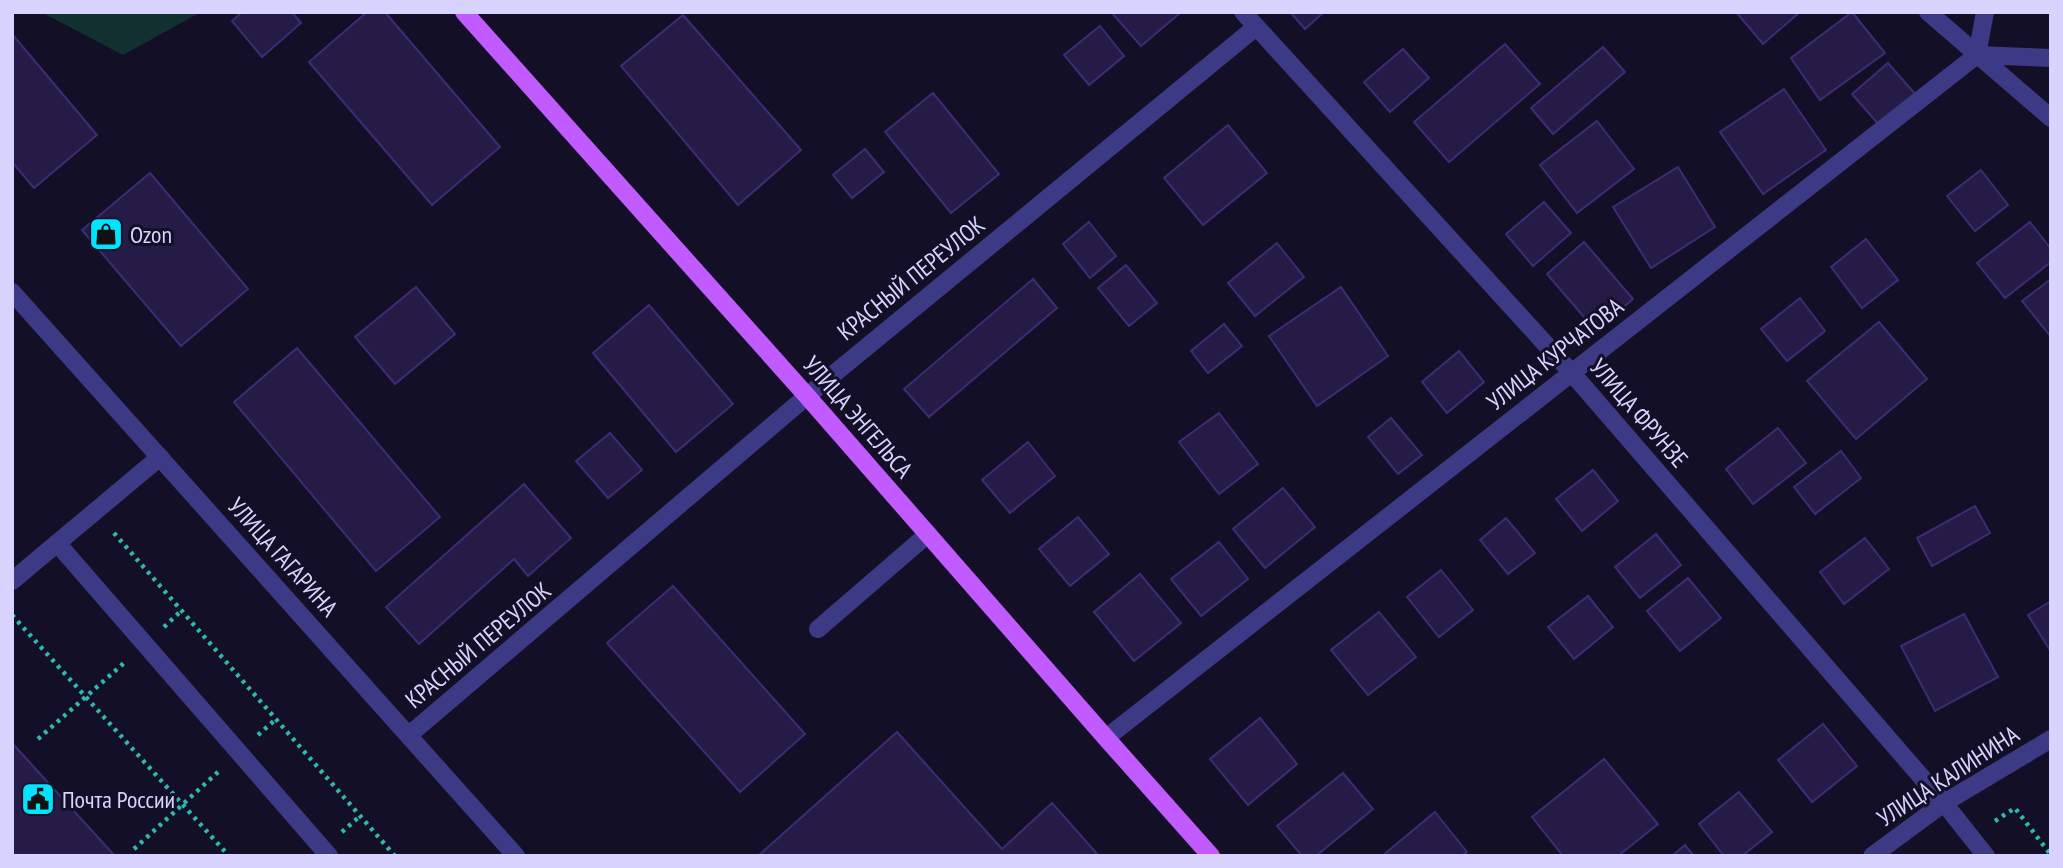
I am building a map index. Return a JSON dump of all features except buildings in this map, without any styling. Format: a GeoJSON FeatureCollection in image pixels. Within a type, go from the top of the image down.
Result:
{"type":"FeatureCollection","features":[{"type":"Feature","properties":{"kind":"main road","name":"УЛИЦА ЭНГЕЛЬСА"},"geometry":{"type":"LineString","coordinates":[[464,12],[1212,856]]}},
{"type":"Feature","properties":{"kind":"street","name":"УЛИЦА ФРУНЗЕ"},"geometry":{"type":"LineString","coordinates":[[1243,12],[1571,372],[1944,803],[1986,856]]}},
{"type":"Feature","properties":{"kind":"street"},"geometry":{"type":"LineString","coordinates":[[1928,12],[2051,118]]}},
{"type":"Feature","properties":{"kind":"street"},"geometry":{"type":"LineString","coordinates":[[1977,55],[1985,12]]}},
{"type":"Feature","properties":{"kind":"street","name":"КРАСНЫЙ ПЕРЕУЛОК"},"geometry":{"type":"LineString","coordinates":[[409,735],[807,396],[1256,27]]}},
{"type":"Feature","properties":{"kind":"street"},"geometry":{"type":"LineString","coordinates":[[1977,55],[2051,58]]}},
{"type":"Feature","properties":{"kind":"street","name":"УЛИЦА КУРЧАТОВА"},"geometry":{"type":"LineString","coordinates":[[1106,738],[1977,55]]}},
{"type":"Feature","properties":{"kind":"street","name":"УЛИЦА ГАГАРИНА"},"geometry":{"type":"LineString","coordinates":[[12,292],[514,855]]}},
{"type":"Feature","properties":{"kind":"street"},"geometry":{"type":"LineString","coordinates":[[12,581],[160,457]]}},
{"type":"Feature","properties":{"kind":"street"},"geometry":{"type":"LineString","coordinates":[[818,629],[928,534]]}},
{"type":"Feature","properties":{"kind":"street"},"geometry":{"type":"LineString","coordinates":[[57,543],[329,856]]}},
{"type":"Feature","properties":{"kind":"street","name":"УЛИЦА КАЛИНИНА"},"geometry":{"type":"LineString","coordinates":[[1872,856],[1944,803],[2051,738]]}},
{"type":"Feature","properties":{"kind":"path"},"geometry":{"type":"LineString","coordinates":[[95,511],[395,856]]}},
{"type":"Feature","properties":{"kind":"path"},"geometry":{"type":"LineString","coordinates":[[38,739],[182,610]]}},
{"type":"Feature","properties":{"kind":"path"},"geometry":{"type":"LineString","coordinates":[[12,615],[229,856]]}},
{"type":"Feature","properties":{"kind":"path"},"geometry":{"type":"LineString","coordinates":[[134,849],[276,719]]}},
{"type":"Feature","properties":{"kind":"green space"},"geometry":{"type":"Polygon","coordinates":[[[41,12],[201,12],[123,55],[41,12]]]}},
{"type":"Feature","properties":{"kind":"place","name":"Ozon"},"geometry":{"type":"Point","coordinates":[106,234]}},
{"type":"Feature","properties":{"kind":"place","name":"Почта России"},"geometry":{"type":"Point","coordinates":[38,799]}}]}
